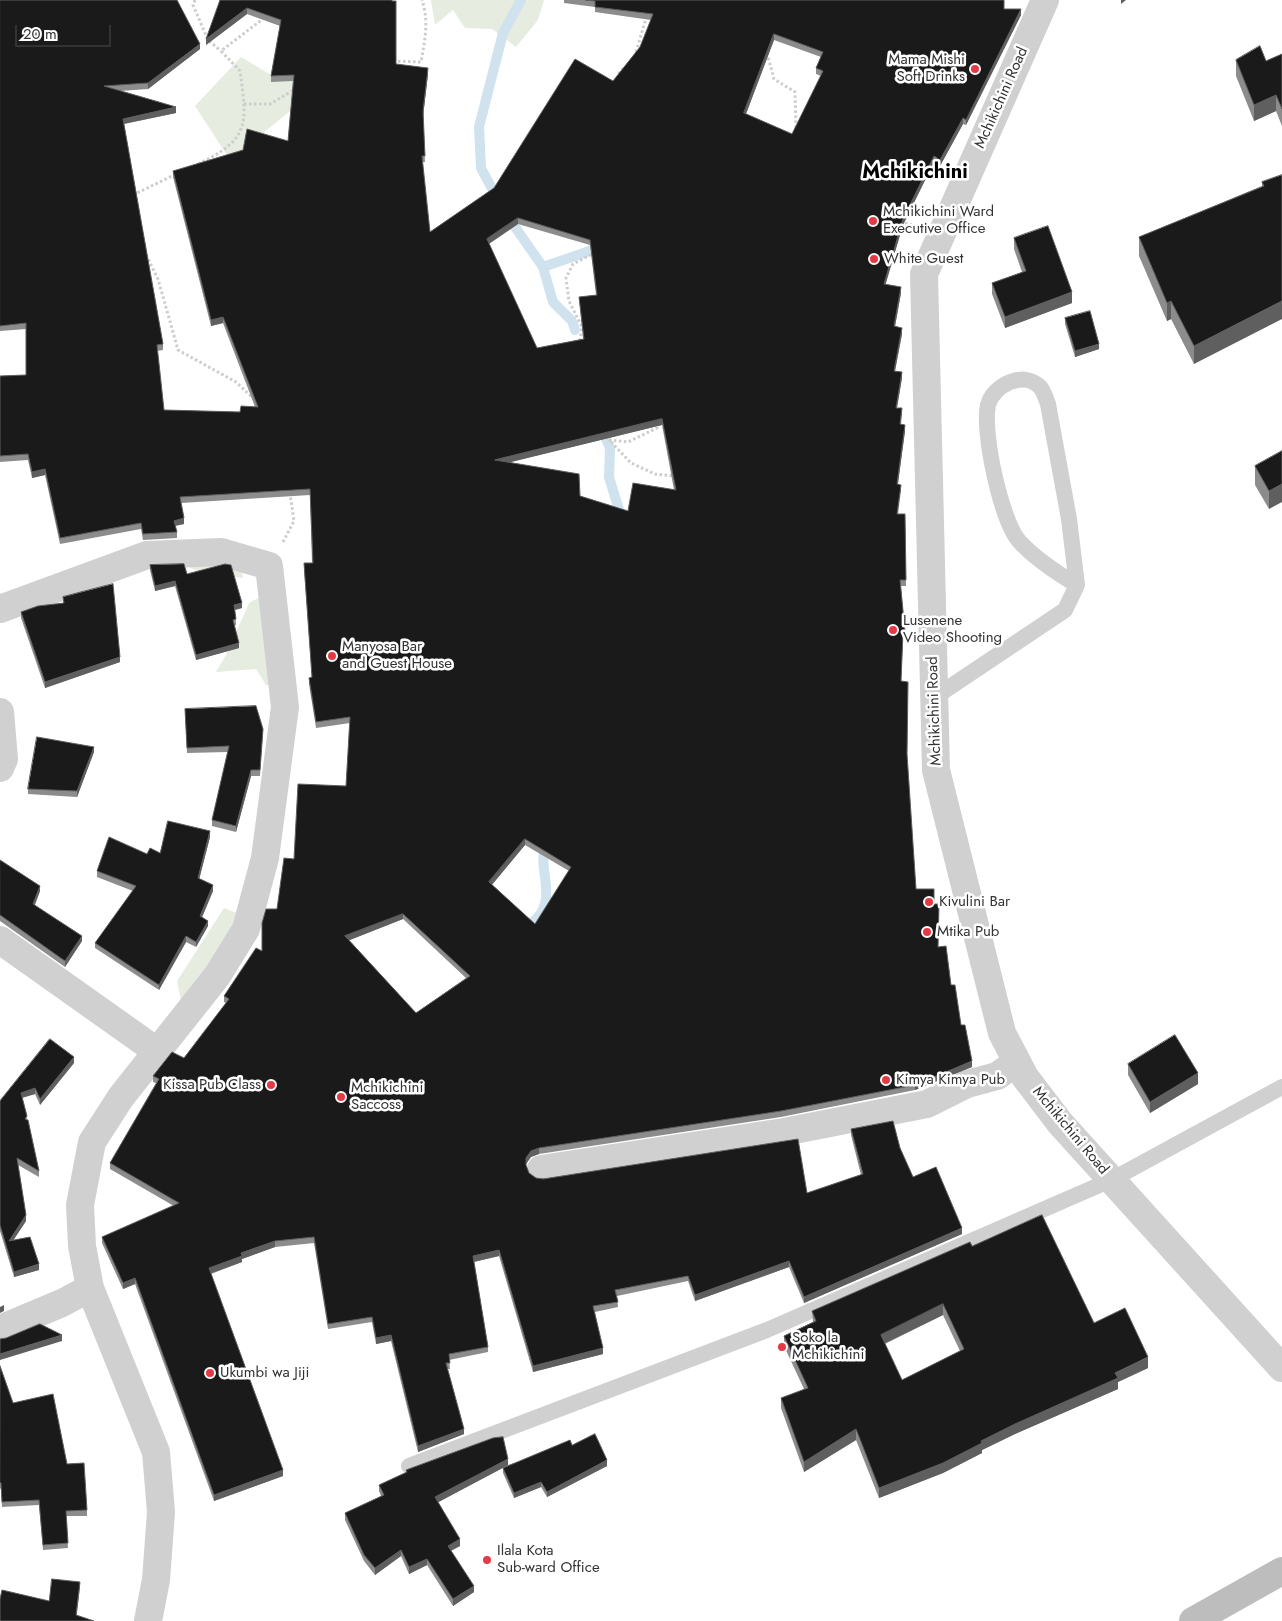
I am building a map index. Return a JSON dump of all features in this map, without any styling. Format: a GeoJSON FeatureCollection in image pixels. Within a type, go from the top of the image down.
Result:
{"type":"FeatureCollection","features":[{"type":"Feature","properties":{"kind":"main road"},"geometry":{"type":"LineString","coordinates":[[1194,1621],[1282,1571]]}},
{"type":"Feature","properties":{"kind":"street","name":"Mchikichini Road"},"geometry":{"type":"LineString","coordinates":[[1046,0],[924,274],[936,770],[1002,1033],[1025,1077],[1060,1123],[1282,1368]]}},
{"type":"Feature","properties":{"kind":"street"},"geometry":{"type":"LineString","coordinates":[[0,609],[147,555],[221,552],[269,566],[285,707],[265,858],[246,930],[217,976],[121,1097],[92,1142],[80,1205],[82,1246],[90,1288],[156,1452],[161,1512],[156,1580],[148,1621]]}},
{"type":"Feature","properties":{"kind":"street"},"geometry":{"type":"LineString","coordinates":[[0,712],[4,759],[0,768]]}},
{"type":"Feature","properties":{"kind":"street"},"geometry":{"type":"LineString","coordinates":[[0,940],[158,1052]]}},
{"type":"Feature","properties":{"kind":"street"},"geometry":{"type":"LineString","coordinates":[[541,1170],[784,1132],[927,1104],[967,1084],[997,1076],[1017,1062]]}},
{"type":"Feature","properties":{"kind":"street"},"geometry":{"type":"LineString","coordinates":[[0,1329],[62,1303],[90,1288]]}},
{"type":"Feature","properties":{"kind":"lane"},"geometry":{"type":"LineString","coordinates":[[934,697],[1065,610],[1077,585],[1069,519],[1048,404],[1040,387],[1027,379],[1010,382],[994,391],[988,404],[986,426],[988,445],[1008,523],[1019,540],[1034,555],[1054,571],[1077,585]]}},
{"type":"Feature","properties":{"kind":"lane"},"geometry":{"type":"LineString","coordinates":[[409,1466],[767,1330],[1111,1180],[1282,1087]]}},
{"type":"Feature","properties":{"kind":"path"},"geometry":{"type":"LineString","coordinates":[[195,0],[193,5],[208,40],[240,71],[244,104],[244,124],[239,137],[197,164]]}},
{"type":"Feature","properties":{"kind":"path"},"geometry":{"type":"LineString","coordinates":[[391,61],[421,62],[427,27],[426,13],[422,0]]}},
{"type":"Feature","properties":{"kind":"path"},"geometry":{"type":"LineString","coordinates":[[634,55],[639,49],[647,12]]}},
{"type":"Feature","properties":{"kind":"path"},"geometry":{"type":"LineString","coordinates":[[221,51],[267,15]]}},
{"type":"Feature","properties":{"kind":"path"},"geometry":{"type":"LineString","coordinates":[[764,45],[774,79],[796,92],[795,135]]}},
{"type":"Feature","properties":{"kind":"path"},"geometry":{"type":"LineString","coordinates":[[620,84],[617,75],[629,61]]}},
{"type":"Feature","properties":{"kind":"path"},"geometry":{"type":"LineString","coordinates":[[244,104],[270,104],[299,86]]}},
{"type":"Feature","properties":{"kind":"path"},"geometry":{"type":"LineString","coordinates":[[128,198],[180,173]]}},
{"type":"Feature","properties":{"kind":"path"},"geometry":{"type":"LineString","coordinates":[[896,220],[904,224],[925,228],[946,225]]}},
{"type":"Feature","properties":{"kind":"path"},"geometry":{"type":"LineString","coordinates":[[582,349],[580,342],[582,327],[569,301],[566,278],[573,264],[600,248]]}},
{"type":"Feature","properties":{"kind":"path"},"geometry":{"type":"LineString","coordinates":[[145,253],[158,279],[178,350],[236,382],[256,401]]}},
{"type":"Feature","properties":{"kind":"path"},"geometry":{"type":"LineString","coordinates":[[609,440],[628,442],[657,428],[655,421]]}},
{"type":"Feature","properties":{"kind":"path"},"geometry":{"type":"LineString","coordinates":[[607,433],[609,440],[620,448],[631,464],[655,474],[683,476]]}},
{"type":"Feature","properties":{"kind":"path"},"geometry":{"type":"LineString","coordinates":[[269,566],[294,521],[288,484]]}},
{"type":"Feature","properties":{"kind":"shaded area"},"geometry":{"type":"Polygon","coordinates":[[[431,0],[544,0],[538,20],[516,47],[492,29],[465,28],[453,10],[435,25],[431,0]]]}},
{"type":"Feature","properties":{"kind":"shaded area"},"geometry":{"type":"Polygon","coordinates":[[[241,57],[276,78],[327,81],[230,160],[195,106],[241,57]]]}},
{"type":"Feature","properties":{"kind":"shaded area"},"geometry":{"type":"Polygon","coordinates":[[[203,557],[242,570],[243,578],[199,572],[183,564],[203,557]]]}},
{"type":"Feature","properties":{"kind":"shaded area"},"geometry":{"type":"Polygon","coordinates":[[[262,596],[276,684],[266,685],[256,669],[216,672],[226,655],[249,603],[262,596]]]}},
{"type":"Feature","properties":{"kind":"shaded area"},"geometry":{"type":"Polygon","coordinates":[[[224,908],[242,915],[206,979],[181,1001],[177,981],[224,908]]]}},
{"type":"Feature","properties":{"kind":"building"},"geometry":{"type":"Polygon","coordinates":[[[0,0],[177,0],[200,44],[148,83],[104,86],[176,107],[123,119],[163,344],[157,345],[164,410],[240,412],[241,406],[258,407],[223,317],[211,320],[173,171],[243,150],[247,129],[288,141],[294,75],[271,76],[281,20],[247,8],[206,39],[220,0],[396,1],[396,64],[428,68],[423,111],[425,156],[422,156],[430,232],[494,188],[575,59],[613,81],[640,47],[653,14],[595,7],[595,1],[585,0],[1004,0],[1004,9],[1021,9],[966,120],[963,118],[940,160],[934,156],[903,219],[884,284],[901,287],[894,326],[902,328],[894,371],[902,372],[896,408],[902,408],[900,424],[905,425],[897,484],[901,485],[897,514],[905,514],[906,580],[900,580],[905,631],[903,632],[901,681],[908,682],[907,754],[916,889],[934,889],[934,904],[939,904],[938,947],[946,946],[951,985],[955,985],[961,1025],[965,1025],[972,1061],[915,1085],[781,1111],[539,1148],[531,1151],[526,1158],[529,1173],[536,1178],[543,1179],[798,1139],[807,1193],[863,1174],[851,1129],[893,1121],[900,1148],[913,1177],[936,1167],[962,1228],[804,1297],[789,1261],[695,1295],[688,1276],[615,1290],[618,1302],[593,1306],[603,1348],[533,1366],[499,1250],[473,1256],[488,1347],[449,1354],[450,1363],[446,1363],[464,1429],[418,1446],[391,1335],[376,1338],[372,1317],[328,1324],[314,1237],[275,1241],[241,1253],[242,1256],[209,1268],[283,1470],[214,1495],[135,1278],[123,1283],[102,1237],[179,1203],[110,1163],[159,1079],[153,1076],[172,1052],[184,1058],[229,999],[224,996],[256,948],[262,951],[262,923],[266,909],[277,909],[284,858],[294,859],[298,784],[346,786],[350,717],[316,722],[309,678],[312,677],[304,563],[313,563],[310,489],[180,497],[184,518],[174,521],[177,532],[143,534],[141,523],[60,538],[45,469],[32,472],[28,454],[0,456],[0,376],[26,375],[26,323],[0,326],[0,0]],[[774,34],[744,113],[792,134],[823,71],[816,68],[823,52],[774,34]],[[518,218],[487,239],[537,348],[584,339],[579,297],[597,295],[590,240],[518,218]],[[662,419],[495,460],[579,474],[580,496],[628,511],[633,483],[676,490],[662,419]],[[525,839],[489,882],[535,924],[571,867],[525,839]],[[403,914],[345,936],[416,1013],[470,976],[403,914]]]}},
{"type":"Feature","properties":{"kind":"building"},"geometry":{"type":"Polygon","coordinates":[[[1260,46],[1266,61],[1282,54],[1282,109],[1276,95],[1254,105],[1236,60],[1260,46]]]}},
{"type":"Feature","properties":{"kind":"building"},"geometry":{"type":"Polygon","coordinates":[[[1282,175],[1282,301],[1194,346],[1171,301],[1167,303],[1139,237],[1264,186],[1262,182],[1282,175]]]}},
{"type":"Feature","properties":{"kind":"building"},"geometry":{"type":"Polygon","coordinates":[[[1048,226],[1072,292],[1005,317],[992,283],[1026,271],[1014,238],[1048,226]]]}},
{"type":"Feature","properties":{"kind":"building"},"geometry":{"type":"Polygon","coordinates":[[[1090,311],[1099,344],[1075,351],[1065,318],[1090,311]]]}},
{"type":"Feature","properties":{"kind":"building"},"geometry":{"type":"Polygon","coordinates":[[[1282,451],[1282,484],[1269,491],[1255,466],[1282,451]]]}},
{"type":"Feature","properties":{"kind":"building"},"geometry":{"type":"Polygon","coordinates":[[[184,564],[187,574],[225,564],[231,565],[242,603],[234,605],[236,619],[233,620],[239,643],[196,655],[175,581],[155,586],[150,565],[184,564]]]}},
{"type":"Feature","properties":{"kind":"building"},"geometry":{"type":"Polygon","coordinates":[[[113,584],[120,657],[45,682],[21,612],[38,606],[64,603],[63,597],[113,584]]]}},
{"type":"Feature","properties":{"kind":"building"},"geometry":{"type":"Polygon","coordinates":[[[256,706],[263,729],[260,770],[251,770],[236,826],[212,820],[229,746],[187,748],[185,709],[256,706]]]}},
{"type":"Feature","properties":{"kind":"building"},"geometry":{"type":"Polygon","coordinates":[[[37,737],[94,747],[77,791],[28,789],[37,737]]]}},
{"type":"Feature","properties":{"kind":"building"},"geometry":{"type":"Polygon","coordinates":[[[168,821],[210,831],[198,878],[213,885],[200,916],[208,921],[196,942],[186,936],[159,985],[95,943],[136,886],[97,871],[109,837],[147,854],[150,848],[160,853],[168,821]]]}},
{"type":"Feature","properties":{"kind":"building"},"geometry":{"type":"Polygon","coordinates":[[[0,860],[40,886],[33,904],[82,936],[65,961],[0,915],[0,860]]]}},
{"type":"Feature","properties":{"kind":"building"},"geometry":{"type":"Polygon","coordinates":[[[1175,1035],[1198,1073],[1150,1102],[1128,1064],[1175,1035]]]}},
{"type":"Feature","properties":{"kind":"building"},"geometry":{"type":"Polygon","coordinates":[[[50,1039],[74,1057],[40,1099],[35,1088],[21,1093],[27,1116],[25,1119],[28,1120],[39,1171],[17,1158],[26,1215],[9,1241],[30,1237],[39,1264],[14,1272],[0,1225],[0,1101],[50,1039]]]}},
{"type":"Feature","properties":{"kind":"building"},"geometry":{"type":"Polygon","coordinates":[[[1042,1215],[1094,1323],[1125,1308],[1148,1357],[1115,1373],[1118,1378],[1015,1424],[943,1463],[879,1488],[856,1429],[804,1462],[781,1398],[808,1388],[784,1336],[816,1321],[812,1311],[970,1242],[972,1246],[1042,1215]],[[943,1304],[881,1335],[902,1380],[964,1349],[943,1304]]]}},
{"type":"Feature","properties":{"kind":"building"},"geometry":{"type":"Polygon","coordinates":[[[40,1324],[62,1335],[0,1354],[0,1339],[40,1324]]]}},
{"type":"Feature","properties":{"kind":"building"},"geometry":{"type":"Polygon","coordinates":[[[0,1366],[13,1403],[53,1394],[67,1464],[84,1463],[87,1510],[66,1511],[68,1543],[43,1545],[39,1500],[2,1502],[0,1482],[0,1366]]]}},
{"type":"Feature","properties":{"kind":"building"},"geometry":{"type":"Polygon","coordinates":[[[595,1434],[607,1460],[547,1492],[541,1482],[514,1493],[503,1468],[570,1440],[572,1445],[595,1434]]]}},
{"type":"Feature","properties":{"kind":"building"},"geometry":{"type":"Polygon","coordinates":[[[503,1437],[508,1459],[435,1497],[460,1539],[448,1546],[474,1586],[453,1599],[427,1559],[409,1567],[401,1550],[375,1568],[364,1555],[345,1513],[384,1495],[379,1485],[407,1472],[406,1470],[493,1438],[503,1437]]]}},
{"type":"Feature","properties":{"kind":"building"},"geometry":{"type":"Polygon","coordinates":[[[52,1579],[80,1582],[76,1615],[94,1621],[0,1621],[2,1590],[49,1601],[52,1579]]]}},
{"type":"Feature","properties":{"kind":"waterway"},"geometry":{"type":"LineString","coordinates":[[498,200],[481,168],[479,127],[503,33],[521,0]]}},
{"type":"Feature","properties":{"kind":"waterway"},"geometry":{"type":"LineString","coordinates":[[508,217],[543,267],[553,302],[572,321],[575,330]]}},
{"type":"Feature","properties":{"kind":"waterway"},"geometry":{"type":"LineString","coordinates":[[543,267],[601,247]]}},
{"type":"Feature","properties":{"kind":"waterway"},"geometry":{"type":"LineString","coordinates":[[601,428],[610,448],[609,477],[619,510],[615,520]]}},
{"type":"Feature","properties":{"kind":"waterway"},"geometry":{"type":"LineString","coordinates":[[521,930],[535,920],[543,909],[546,900],[543,861],[547,844]]}},
{"type":"Feature","properties":{"kind":"place","name":"Mama Mishi Soft Drinks"},"geometry":{"type":"Point","coordinates":[975,69]}},
{"type":"Feature","properties":{"kind":"place","name":"Mchikichini Ward Executive Office"},"geometry":{"type":"Point","coordinates":[873,221]}},
{"type":"Feature","properties":{"kind":"place","name":"White Guest"},"geometry":{"type":"Point","coordinates":[874,259]}},
{"type":"Feature","properties":{"kind":"place","name":"Lusenene Video Shooting"},"geometry":{"type":"Point","coordinates":[893,630]}},
{"type":"Feature","properties":{"kind":"place","name":"Manyosa Bar and Guest House"},"geometry":{"type":"Point","coordinates":[332,656]}},
{"type":"Feature","properties":{"kind":"place","name":"Kivulini Bar"},"geometry":{"type":"Point","coordinates":[929,902]}},
{"type":"Feature","properties":{"kind":"place","name":"Mtika Pub"},"geometry":{"type":"Point","coordinates":[927,932]}},
{"type":"Feature","properties":{"kind":"place","name":"Kimya Kimya Pub"},"geometry":{"type":"Point","coordinates":[886,1080]}},
{"type":"Feature","properties":{"kind":"place","name":"Kissa Pub Class"},"geometry":{"type":"Point","coordinates":[271,1085]}},
{"type":"Feature","properties":{"kind":"place","name":"Mchikichini Saccoss"},"geometry":{"type":"Point","coordinates":[341,1097]}},
{"type":"Feature","properties":{"kind":"place","name":"Soko la Mchikichini"},"geometry":{"type":"Point","coordinates":[782,1347]}},
{"type":"Feature","properties":{"kind":"place","name":"Ukumbi wa Jiji"},"geometry":{"type":"Point","coordinates":[210,1373]}},
{"type":"Feature","properties":{"kind":"place","name":"Ilala Kota Sub-ward Office"},"geometry":{"type":"Point","coordinates":[487,1560]}},
{"type":"Feature","properties":{"kind":"district","name":"Mchikichini"},"geometry":{"type":"Point","coordinates":[915,173]}}]}
